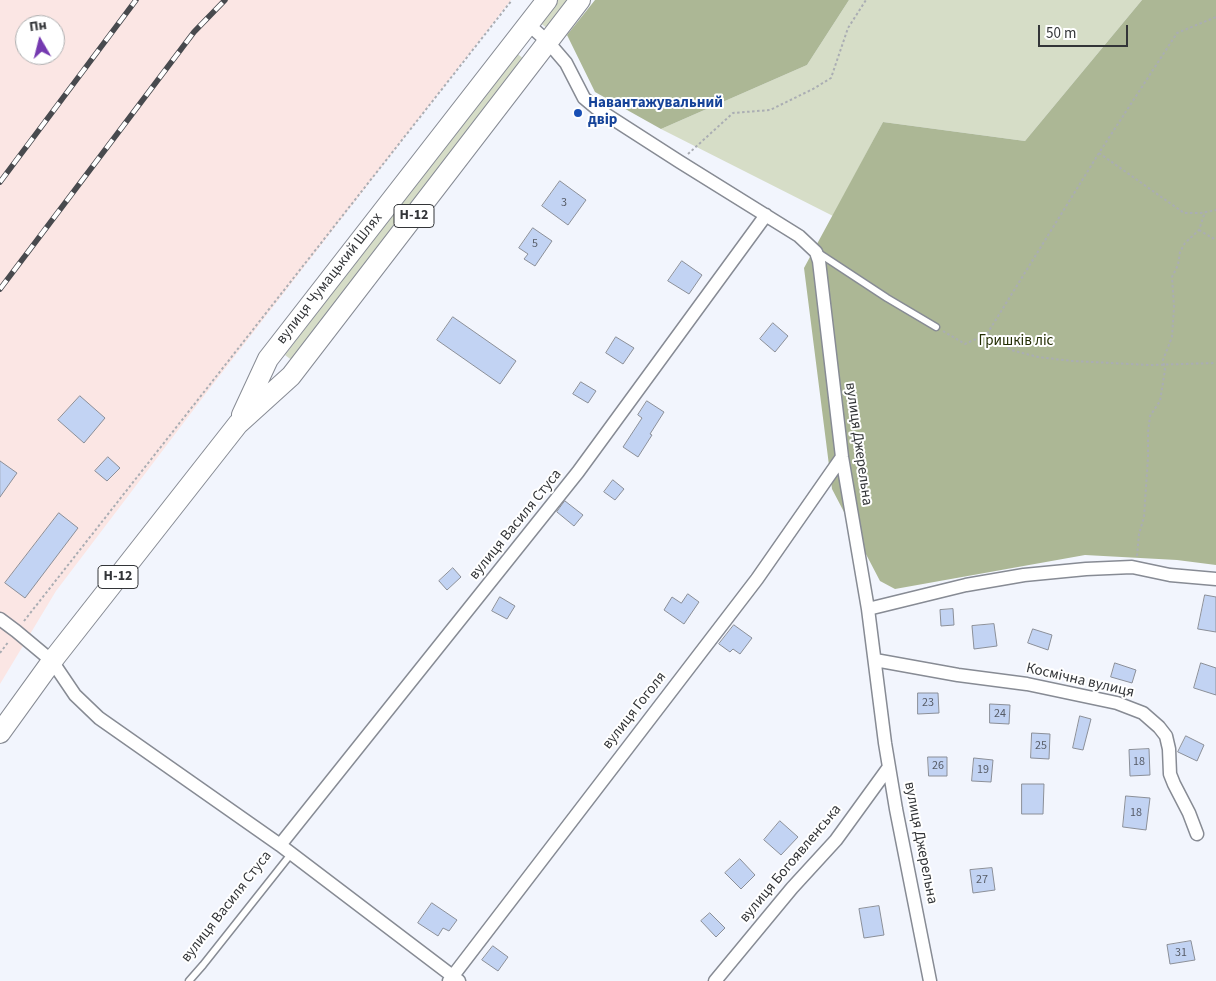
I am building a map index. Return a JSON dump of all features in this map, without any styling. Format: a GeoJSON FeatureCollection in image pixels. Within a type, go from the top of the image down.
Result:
{"type":"FeatureCollection","features":[{"type":"Feature","properties":{"kind":"main road","name":"вулиця Чумацький Шлях"},"geometry":{"type":"LineString","coordinates":[[238,424],[268,359],[547,0]]}},
{"type":"Feature","properties":{"kind":"main road","name":"вулиця Чумацький Шлях"},"geometry":{"type":"LineString","coordinates":[[0,733],[52,661],[238,424],[291,376],[580,0]]}},
{"type":"Feature","properties":{"kind":"street"},"geometry":{"type":"LineString","coordinates":[[528,24],[548,42],[566,63],[584,98],[596,108],[799,236],[816,252]]}},
{"type":"Feature","properties":{"kind":"street","name":"вулиця Василя Стуса"},"geometry":{"type":"LineString","coordinates":[[280,845],[578,472],[766,215]]}},
{"type":"Feature","properties":{"kind":"street","name":"вулиця Джерельна"},"geometry":{"type":"LineString","coordinates":[[816,252],[842,457],[868,609],[889,767],[930,981]]}},
{"type":"Feature","properties":{"kind":"street","name":"вулиця Гоголя"},"geometry":{"type":"LineString","coordinates":[[453,979],[757,579],[842,457]]}},
{"type":"Feature","properties":{"kind":"street"},"geometry":{"type":"LineString","coordinates":[[868,609],[966,585],[1024,575],[1086,569],[1132,567],[1170,575],[1216,579]]}},
{"type":"Feature","properties":{"kind":"street"},"geometry":{"type":"LineString","coordinates":[[0,619],[52,661],[75,695],[99,718],[280,845],[453,979]]}},
{"type":"Feature","properties":{"kind":"street","name":"Космічна вулиця"},"geometry":{"type":"LineString","coordinates":[[875,660],[958,676],[1026,684],[1117,703],[1143,713],[1166,736],[1169,750],[1170,774],[1197,834]]}},
{"type":"Feature","properties":{"kind":"street","name":"вулиця Богоявленська"},"geometry":{"type":"LineString","coordinates":[[715,981],[792,888],[836,840],[889,767]]}},
{"type":"Feature","properties":{"kind":"lane"},"geometry":{"type":"LineString","coordinates":[[816,252],[936,327]]}},
{"type":"Feature","properties":{"kind":"lane","name":"вулиця Василя Стуса"},"geometry":{"type":"LineString","coordinates":[[189,981],[291,854]]}},
{"type":"Feature","properties":{"kind":"path"},"geometry":{"type":"LineString","coordinates":[[0,653],[16,630],[512,0]]}},
{"type":"Feature","properties":{"kind":"path"},"geometry":{"type":"LineString","coordinates":[[680,162],[733,114],[770,110],[831,78],[848,28],[866,0]]}},
{"type":"Feature","properties":{"kind":"path"},"geometry":{"type":"LineString","coordinates":[[936,327],[965,344],[987,334],[1099,153],[1177,33],[1216,17]]}},
{"type":"Feature","properties":{"kind":"path"},"geometry":{"type":"LineString","coordinates":[[1099,153],[1184,213],[1216,210]]}},
{"type":"Feature","properties":{"kind":"path"},"geometry":{"type":"LineString","coordinates":[[1137,568],[1138,534],[1144,517],[1150,416],[1160,401],[1165,370],[1163,360],[1172,336],[1174,307],[1172,277],[1178,265],[1180,252],[1185,243],[1199,230],[1204,212]]}},
{"type":"Feature","properties":{"kind":"path"},"geometry":{"type":"LineString","coordinates":[[1199,230],[1216,240]]}},
{"type":"Feature","properties":{"kind":"path"},"geometry":{"type":"LineString","coordinates":[[987,334],[1011,350],[1072,361],[1150,366],[1216,363]]}},
{"type":"Feature","properties":{"kind":"shaded area"},"geometry":{"type":"Polygon","coordinates":[[[0,0],[511,0],[207,392],[56,591],[0,684],[0,0]]]}},
{"type":"Feature","properties":{"kind":"green space"},"geometry":{"type":"Polygon","coordinates":[[[556,0],[570,0],[548,29],[539,22],[556,0]]]}},
{"type":"Feature","properties":{"kind":"green space"},"geometry":{"type":"Polygon","coordinates":[[[595,0],[849,0],[807,65],[661,129],[595,92],[567,35],[595,0]]]}},
{"type":"Feature","properties":{"kind":"green space"},"geometry":{"type":"Polygon","coordinates":[[[849,0],[1142,0],[1025,141],[883,122],[833,216],[661,129],[807,65],[849,0]]]}},
{"type":"Feature","properties":{"kind":"green space","name":"Гришків ліс"},"geometry":{"type":"Polygon","coordinates":[[[1142,0],[1216,0],[1216,565],[1177,560],[1085,555],[895,589],[880,581],[832,489],[804,268],[883,122],[1025,141],[1142,0]]]}},
{"type":"Feature","properties":{"kind":"green space"},"geometry":{"type":"Polygon","coordinates":[[[515,52],[524,59],[293,361],[285,355],[515,52]]]}},
{"type":"Feature","properties":{"kind":"building"},"geometry":{"type":"Polygon","coordinates":[[[560,181],[586,200],[568,225],[542,206],[560,181]]]}},
{"type":"Feature","properties":{"kind":"building"},"geometry":{"type":"Polygon","coordinates":[[[533,228],[552,241],[535,266],[524,259],[528,254],[519,248],[533,228]]]}},
{"type":"Feature","properties":{"kind":"building"},"geometry":{"type":"Polygon","coordinates":[[[682,261],[702,275],[689,294],[668,281],[682,261]]]}},
{"type":"Feature","properties":{"kind":"building"},"geometry":{"type":"Polygon","coordinates":[[[453,317],[516,361],[500,384],[437,340],[453,317]]]}},
{"type":"Feature","properties":{"kind":"building"},"geometry":{"type":"Polygon","coordinates":[[[773,323],[788,336],[775,352],[760,339],[773,323]]]}},
{"type":"Feature","properties":{"kind":"building"},"geometry":{"type":"Polygon","coordinates":[[[616,337],[634,348],[623,364],[606,353],[616,337]]]}},
{"type":"Feature","properties":{"kind":"building"},"geometry":{"type":"Polygon","coordinates":[[[581,382],[596,391],[588,403],[573,394],[581,382]]]}},
{"type":"Feature","properties":{"kind":"building"},"geometry":{"type":"Polygon","coordinates":[[[80,396],[105,418],[84,443],[58,420],[80,396]]]}},
{"type":"Feature","properties":{"kind":"building"},"geometry":{"type":"Polygon","coordinates":[[[647,401],[664,412],[638,457],[623,447],[642,418],[638,415],[647,401]]]}},
{"type":"Feature","properties":{"kind":"building"},"geometry":{"type":"Polygon","coordinates":[[[108,457],[120,468],[107,481],[95,471],[108,457]]]}},
{"type":"Feature","properties":{"kind":"building"},"geometry":{"type":"Polygon","coordinates":[[[0,461],[17,473],[0,497],[0,461]]]}},
{"type":"Feature","properties":{"kind":"building"},"geometry":{"type":"Polygon","coordinates":[[[613,480],[624,489],[615,500],[604,492],[613,480]]]}},
{"type":"Feature","properties":{"kind":"building"},"geometry":{"type":"Polygon","coordinates":[[[565,501],[583,515],[574,526],[557,512],[565,501]]]}},
{"type":"Feature","properties":{"kind":"building"},"geometry":{"type":"Polygon","coordinates":[[[59,513],[78,528],[25,598],[5,583],[59,513]]]}},
{"type":"Feature","properties":{"kind":"building"},"geometry":{"type":"Polygon","coordinates":[[[453,568],[461,577],[447,590],[439,581],[453,568]]]}},
{"type":"Feature","properties":{"kind":"building"},"geometry":{"type":"Polygon","coordinates":[[[688,594],[699,602],[684,624],[664,610],[672,597],[681,603],[688,594]]]}},
{"type":"Feature","properties":{"kind":"building"},"geometry":{"type":"Polygon","coordinates":[[[1205,595],[1216,597],[1216,632],[1198,629],[1205,595]]]}},
{"type":"Feature","properties":{"kind":"building"},"geometry":{"type":"Polygon","coordinates":[[[500,597],[515,606],[507,619],[492,611],[500,597]]]}},
{"type":"Feature","properties":{"kind":"building"},"geometry":{"type":"Polygon","coordinates":[[[953,609],[954,625],[941,626],[940,610],[953,609]]]}},
{"type":"Feature","properties":{"kind":"building"},"geometry":{"type":"Polygon","coordinates":[[[994,624],[997,646],[974,649],[972,626],[994,624]]]}},
{"type":"Feature","properties":{"kind":"building"},"geometry":{"type":"Polygon","coordinates":[[[734,625],[752,638],[740,654],[733,649],[730,652],[719,644],[734,625]]]}},
{"type":"Feature","properties":{"kind":"building"},"geometry":{"type":"Polygon","coordinates":[[[1033,629],[1052,635],[1048,650],[1028,643],[1033,629]]]}},
{"type":"Feature","properties":{"kind":"building"},"geometry":{"type":"Polygon","coordinates":[[[1115,663],[1136,670],[1132,683],[1111,677],[1115,663]]]}},
{"type":"Feature","properties":{"kind":"building"},"geometry":{"type":"Polygon","coordinates":[[[1201,663],[1216,668],[1216,695],[1194,688],[1201,663]]]}},
{"type":"Feature","properties":{"kind":"building"},"geometry":{"type":"Polygon","coordinates":[[[918,693],[938,693],[939,713],[918,714],[918,693]]]}},
{"type":"Feature","properties":{"kind":"building"},"geometry":{"type":"Polygon","coordinates":[[[990,704],[1010,705],[1009,724],[990,723],[990,704]]]}},
{"type":"Feature","properties":{"kind":"building"},"geometry":{"type":"Polygon","coordinates":[[[1080,716],[1091,719],[1083,750],[1073,748],[1080,716]]]}},
{"type":"Feature","properties":{"kind":"building"},"geometry":{"type":"Polygon","coordinates":[[[1032,733],[1050,734],[1049,759],[1031,758],[1032,733]]]}},
{"type":"Feature","properties":{"kind":"building"},"geometry":{"type":"Polygon","coordinates":[[[1186,736],[1204,745],[1197,761],[1178,752],[1186,736]]]}},
{"type":"Feature","properties":{"kind":"building"},"geometry":{"type":"Polygon","coordinates":[[[1149,749],[1150,775],[1130,776],[1129,750],[1149,749]]]}},
{"type":"Feature","properties":{"kind":"building"},"geometry":{"type":"Polygon","coordinates":[[[928,757],[947,757],[947,776],[929,776],[928,757]]]}},
{"type":"Feature","properties":{"kind":"building"},"geometry":{"type":"Polygon","coordinates":[[[974,758],[993,760],[991,782],[972,781],[974,758]]]}},
{"type":"Feature","properties":{"kind":"building"},"geometry":{"type":"Polygon","coordinates":[[[1022,784],[1044,784],[1043,814],[1022,814],[1022,784]]]}},
{"type":"Feature","properties":{"kind":"building"},"geometry":{"type":"Polygon","coordinates":[[[1126,796],[1150,798],[1146,830],[1123,827],[1126,796]]]}},
{"type":"Feature","properties":{"kind":"building"},"geometry":{"type":"Polygon","coordinates":[[[780,821],[798,837],[781,855],[764,840],[780,821]]]}},
{"type":"Feature","properties":{"kind":"building"},"geometry":{"type":"Polygon","coordinates":[[[740,859],[755,875],[741,889],[725,873],[740,859]]]}},
{"type":"Feature","properties":{"kind":"building"},"geometry":{"type":"Polygon","coordinates":[[[992,868],[995,890],[973,893],[970,870],[992,868]]]}},
{"type":"Feature","properties":{"kind":"building"},"geometry":{"type":"Polygon","coordinates":[[[432,903],[457,920],[449,931],[443,928],[438,936],[418,923],[432,903]]]}},
{"type":"Feature","properties":{"kind":"building"},"geometry":{"type":"Polygon","coordinates":[[[879,906],[884,935],[864,938],[859,909],[879,906]]]}},
{"type":"Feature","properties":{"kind":"building"},"geometry":{"type":"Polygon","coordinates":[[[710,913],[725,928],[716,937],[701,921],[710,913]]]}},
{"type":"Feature","properties":{"kind":"building"},"geometry":{"type":"Polygon","coordinates":[[[1191,941],[1195,960],[1170,964],[1167,945],[1191,941]]]}},
{"type":"Feature","properties":{"kind":"building"},"geometry":{"type":"Polygon","coordinates":[[[493,946],[508,957],[498,971],[482,960],[493,946]]]}},
{"type":"Feature","properties":{"kind":"railway"},"geometry":{"type":"LineString","coordinates":[[0,182],[136,0]]}},
{"type":"Feature","properties":{"kind":"railway"},"geometry":{"type":"LineString","coordinates":[[0,289],[194,32],[225,0]]}},
{"type":"Feature","properties":{"kind":"place","name":"Навантажувальний двір"},"geometry":{"type":"Point","coordinates":[578,113]}}]}
